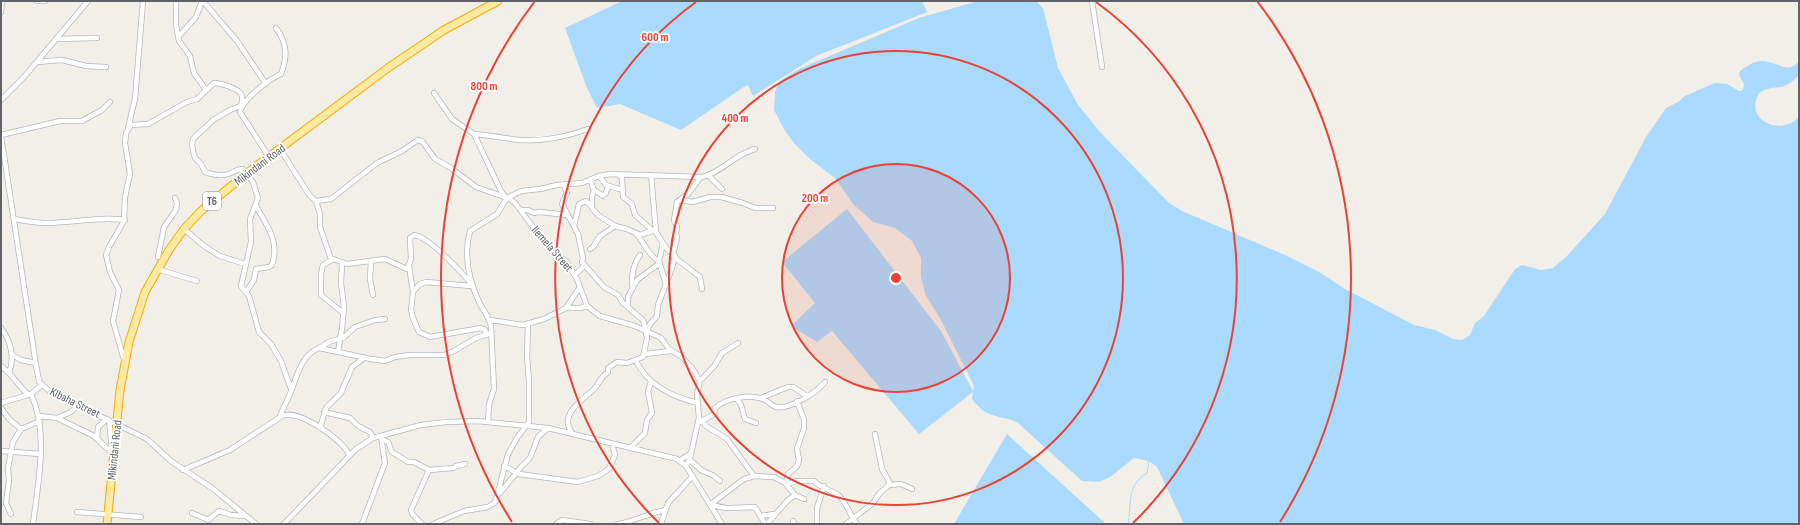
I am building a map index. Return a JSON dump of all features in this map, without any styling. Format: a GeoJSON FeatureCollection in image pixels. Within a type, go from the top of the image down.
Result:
{"type":"FeatureCollection","features":[{"type":"Feature","properties":{"kind":"highway","name":"Mikindani Road"},"geometry":{"type":"LineString","coordinates":[[107,524],[113,454],[118,424],[124,360],[136,315],[145,292],[157,269],[184,228],[206,207],[247,173],[398,61],[444,30],[498,1]]}},
{"type":"Feature","properties":{"kind":"street"},"geometry":{"type":"LineString","coordinates":[[1,12],[2,1]]}},
{"type":"Feature","properties":{"kind":"street"},"geometry":{"type":"LineString","coordinates":[[37,1],[45,1]]}},
{"type":"Feature","properties":{"kind":"street"},"geometry":{"type":"LineString","coordinates":[[1,100],[37,62],[88,1]]}},
{"type":"Feature","properties":{"kind":"street"},"geometry":{"type":"LineString","coordinates":[[124,360],[113,321],[119,290],[110,272],[106,255],[125,220],[125,197],[130,174],[125,143],[126,133],[135,99],[143,1]]}},
{"type":"Feature","properties":{"kind":"street"},"geometry":{"type":"LineString","coordinates":[[176,1],[176,25],[180,42],[190,56],[195,76],[206,90]]}},
{"type":"Feature","properties":{"kind":"street"},"geometry":{"type":"LineString","coordinates":[[1092,1],[1102,67]]}},
{"type":"Feature","properties":{"kind":"street"},"geometry":{"type":"LineString","coordinates":[[179,36],[196,17],[204,2],[236,41],[266,84]]}},
{"type":"Feature","properties":{"kind":"street"},"geometry":{"type":"LineString","coordinates":[[276,28],[283,38],[286,47],[281,74],[266,84],[241,107],[228,111],[213,120],[193,139],[192,147],[195,158],[201,164],[205,172],[214,175],[225,175],[239,169],[243,169],[247,173],[257,192],[258,202],[250,219],[251,242],[241,285],[246,292],[255,312],[259,332],[269,341],[282,361],[291,389]]}},
{"type":"Feature","properties":{"kind":"street"},"geometry":{"type":"LineString","coordinates":[[56,39],[97,38]]}},
{"type":"Feature","properties":{"kind":"street"},"geometry":{"type":"LineString","coordinates":[[37,62],[62,60],[86,66],[106,67]]}},
{"type":"Feature","properties":{"kind":"street"},"geometry":{"type":"LineString","coordinates":[[128,128],[132,125],[152,122],[187,102],[197,99],[216,83],[237,90],[242,96],[240,112],[269,157]]}},
{"type":"Feature","properties":{"kind":"street"},"geometry":{"type":"LineString","coordinates":[[434,92],[452,119],[474,134],[539,141],[566,137],[588,129]]}},
{"type":"Feature","properties":{"kind":"street"},"geometry":{"type":"LineString","coordinates":[[1,136],[60,121],[82,121],[102,110],[110,102]]}},
{"type":"Feature","properties":{"kind":"street","name":"Ilemela Street"},"geometry":{"type":"LineString","coordinates":[[474,134],[501,191],[506,198],[513,201],[521,210],[552,252],[565,260],[575,275],[587,306]]}},
{"type":"Feature","properties":{"kind":"street","name":"KIbaha Street"},"geometry":{"type":"LineString","coordinates":[[1,136],[35,363],[38,378],[42,385],[50,392],[147,439],[183,470],[229,500],[245,516],[256,524]]}},
{"type":"Feature","properties":{"kind":"street"},"geometry":{"type":"LineString","coordinates":[[316,201],[331,199],[378,163],[402,151],[418,140],[422,141],[435,159],[455,171],[476,188],[506,198]]}},
{"type":"Feature","properties":{"kind":"street"},"geometry":{"type":"LineString","coordinates":[[280,149],[310,196],[316,201],[320,214],[320,227],[331,259]]}},
{"type":"Feature","properties":{"kind":"street"},"geometry":{"type":"LineString","coordinates":[[471,284],[466,246],[470,231],[497,214],[506,198],[521,190],[582,183],[599,176],[709,176],[744,152],[755,149]]}},
{"type":"Feature","properties":{"kind":"street"},"geometry":{"type":"LineString","coordinates":[[618,175],[622,178],[623,197],[632,204],[636,215],[654,230],[663,244],[679,261],[700,276],[702,289]]}},
{"type":"Feature","properties":{"kind":"street"},"geometry":{"type":"LineString","coordinates":[[651,175],[654,230]]}},
{"type":"Feature","properties":{"kind":"street"},"geometry":{"type":"LineString","coordinates":[[599,176],[608,186],[619,189]]}},
{"type":"Feature","properties":{"kind":"street"},"geometry":{"type":"LineString","coordinates":[[709,176],[722,189]]}},
{"type":"Feature","properties":{"kind":"street"},"geometry":{"type":"LineString","coordinates":[[572,433],[568,422],[573,410],[579,401],[595,388],[601,377],[608,372],[608,368],[617,362],[627,363],[636,361],[645,354],[647,331],[650,324],[657,316],[658,305],[672,268],[678,229],[674,219],[677,202],[688,194],[701,177]]}},
{"type":"Feature","properties":{"kind":"street"},"geometry":{"type":"LineString","coordinates":[[591,179],[594,190],[591,206]]}},
{"type":"Feature","properties":{"kind":"street"},"geometry":{"type":"LineString","coordinates":[[564,185],[567,193],[562,204],[579,237],[583,258],[582,262],[584,266],[604,287],[618,295],[623,303],[641,318],[647,331]]}},
{"type":"Feature","properties":{"kind":"street"},"geometry":{"type":"LineString","coordinates":[[594,190],[604,196],[608,186]]}},
{"type":"Feature","properties":{"kind":"street"},"geometry":{"type":"LineString","coordinates":[[680,200],[694,202],[721,197],[755,208],[772,208]]}},
{"type":"Feature","properties":{"kind":"street"},"geometry":{"type":"LineString","coordinates":[[158,257],[164,228],[176,210],[177,203],[175,198]]}},
{"type":"Feature","properties":{"kind":"street"},"geometry":{"type":"LineString","coordinates":[[574,226],[579,204],[586,201],[598,215],[615,226],[627,229],[636,234],[651,257],[660,263]]}},
{"type":"Feature","properties":{"kind":"street"},"geometry":{"type":"LineString","coordinates":[[246,292],[254,280],[256,269],[269,267],[272,265],[275,251],[273,235],[256,206]]}},
{"type":"Feature","properties":{"kind":"street"},"geometry":{"type":"LineString","coordinates":[[521,210],[528,210],[533,213],[540,212],[567,214]]}},
{"type":"Feature","properties":{"kind":"street"},"geometry":{"type":"LineString","coordinates":[[14,219],[31,223],[78,220],[125,220]]}},
{"type":"Feature","properties":{"kind":"street"},"geometry":{"type":"LineString","coordinates":[[590,249],[600,236],[615,226]]}},
{"type":"Feature","properties":{"kind":"street"},"geometry":{"type":"LineString","coordinates":[[184,228],[215,254],[245,264]]}},
{"type":"Feature","properties":{"kind":"street"},"geometry":{"type":"LineString","coordinates":[[636,234],[642,235],[654,230]]}},
{"type":"Feature","properties":{"kind":"street"},"geometry":{"type":"LineString","coordinates":[[488,422],[489,404],[494,389],[489,334],[490,320],[471,284],[449,260],[418,235],[412,235],[410,238],[409,266],[413,292],[411,310],[419,332],[430,337],[438,337],[481,328],[489,334]]}},
{"type":"Feature","properties":{"kind":"street"},"geometry":{"type":"LineString","coordinates":[[663,244],[660,263],[666,285]]}},
{"type":"Feature","properties":{"kind":"street"},"geometry":{"type":"LineString","coordinates":[[633,288],[632,277],[640,255]]}},
{"type":"Feature","properties":{"kind":"street"},"geometry":{"type":"LineString","coordinates":[[342,312],[336,305],[323,298],[320,290],[322,267],[324,263],[331,259],[342,263],[385,259],[407,269],[409,266]]}},
{"type":"Feature","properties":{"kind":"street"},"geometry":{"type":"LineString","coordinates":[[371,260],[370,279],[373,296]]}},
{"type":"Feature","properties":{"kind":"street"},"geometry":{"type":"LineString","coordinates":[[338,352],[343,323],[342,312],[344,307],[341,283],[342,263]]}},
{"type":"Feature","properties":{"kind":"street"},"geometry":{"type":"LineString","coordinates":[[628,306],[628,298],[639,278],[654,269],[655,265],[660,263]]}},
{"type":"Feature","properties":{"kind":"street"},"geometry":{"type":"LineString","coordinates":[[575,275],[584,266]]}},
{"type":"Feature","properties":{"kind":"street"},"geometry":{"type":"LineString","coordinates":[[157,269],[198,281]]}},
{"type":"Feature","properties":{"kind":"street"},"geometry":{"type":"LineString","coordinates":[[413,292],[420,284],[426,282],[471,284]]}},
{"type":"Feature","properties":{"kind":"street"},"geometry":{"type":"LineString","coordinates":[[566,308],[580,287]]}},
{"type":"Feature","properties":{"kind":"street"},"geometry":{"type":"LineString","coordinates":[[490,320],[518,325],[528,324],[551,316],[566,308],[580,308],[587,306],[600,316],[647,331],[661,338],[671,351],[682,357],[691,366],[700,381],[698,404],[700,423],[686,466]]}},
{"type":"Feature","properties":{"kind":"street"},"geometry":{"type":"LineString","coordinates":[[280,417],[296,374],[311,352],[329,342],[340,339],[355,327],[375,320],[386,319]]}},
{"type":"Feature","properties":{"kind":"street"},"geometry":{"type":"LineString","coordinates":[[499,494],[504,466],[513,445],[526,425],[530,422],[527,357],[528,324]]}},
{"type":"Feature","properties":{"kind":"street"},"geometry":{"type":"LineString","coordinates":[[1,328],[9,342],[12,355],[9,373]]}},
{"type":"Feature","properties":{"kind":"street"},"geometry":{"type":"LineString","coordinates":[[320,348],[383,361],[410,355],[444,355],[476,338],[489,334]]}},
{"type":"Feature","properties":{"kind":"street"},"geometry":{"type":"LineString","coordinates":[[700,381],[715,365],[722,353],[738,343]]}},
{"type":"Feature","properties":{"kind":"street"},"geometry":{"type":"LineString","coordinates":[[645,354],[671,351]]}},
{"type":"Feature","properties":{"kind":"street"},"geometry":{"type":"LineString","coordinates":[[12,355],[21,360],[35,363]]}},
{"type":"Feature","properties":{"kind":"street"},"geometry":{"type":"LineString","coordinates":[[320,428],[324,412],[341,393],[352,367],[364,358]]}},
{"type":"Feature","properties":{"kind":"street"},"geometry":{"type":"LineString","coordinates":[[636,361],[651,382],[681,398],[698,404]]}},
{"type":"Feature","properties":{"kind":"street"},"geometry":{"type":"LineString","coordinates":[[1,366],[29,394],[39,416],[40,454],[33,524]]}},
{"type":"Feature","properties":{"kind":"street"},"geometry":{"type":"LineString","coordinates":[[630,448],[644,433],[647,420],[652,413],[648,392],[651,382]]}},
{"type":"Feature","properties":{"kind":"street"},"geometry":{"type":"LineString","coordinates":[[761,398],[776,407],[790,405],[816,391],[825,382]]}},
{"type":"Feature","properties":{"kind":"street"},"geometry":{"type":"LineString","coordinates":[[1,403],[29,394],[42,385]]}},
{"type":"Feature","properties":{"kind":"street"},"geometry":{"type":"LineString","coordinates":[[700,423],[714,414],[715,408],[722,403],[737,399],[761,398],[788,387],[792,387],[807,396]]}},
{"type":"Feature","properties":{"kind":"street"},"geometry":{"type":"LineString","coordinates":[[737,399],[742,405],[745,419],[756,423]]}},
{"type":"Feature","properties":{"kind":"street"},"geometry":{"type":"LineString","coordinates":[[786,484],[788,474],[797,466],[799,460],[797,449],[804,428],[804,420],[797,401]]}},
{"type":"Feature","properties":{"kind":"street"},"geometry":{"type":"LineString","coordinates":[[58,418],[71,412],[78,405]]}},
{"type":"Feature","properties":{"kind":"street"},"geometry":{"type":"LineString","coordinates":[[1,408],[9,419],[21,429]]}},
{"type":"Feature","properties":{"kind":"street"},"geometry":{"type":"LineString","coordinates":[[324,412],[350,418],[358,426],[370,432],[373,438]]}},
{"type":"Feature","properties":{"kind":"street"},"geometry":{"type":"LineString","coordinates":[[183,470],[230,450],[286,414],[291,414],[320,428],[338,439],[346,447],[349,455]]}},
{"type":"Feature","properties":{"kind":"street"},"geometry":{"type":"LineString","coordinates":[[39,416],[58,418],[97,439],[113,454]]}},
{"type":"Feature","properties":{"kind":"street"},"geometry":{"type":"LineString","coordinates":[[97,439],[98,427],[108,419]]}},
{"type":"Feature","properties":{"kind":"street"},"geometry":{"type":"LineString","coordinates":[[108,419],[113,454]]}},
{"type":"Feature","properties":{"kind":"street"},"geometry":{"type":"LineString","coordinates":[[11,514],[3,503],[9,480],[8,473],[13,442],[21,429],[40,421]]}},
{"type":"Feature","properties":{"kind":"street"},"geometry":{"type":"LineString","coordinates":[[284,524],[349,455],[373,438],[409,428],[440,423],[488,422],[548,428],[679,461],[686,466],[722,524]]}},
{"type":"Feature","properties":{"kind":"street"},"geometry":{"type":"LineString","coordinates":[[700,423],[727,439],[755,476]]}},
{"type":"Feature","properties":{"kind":"street"},"geometry":{"type":"LineString","coordinates":[[433,524],[464,511],[491,505],[495,502],[499,494],[532,455],[538,437],[548,428]]}},
{"type":"Feature","properties":{"kind":"street"},"geometry":{"type":"LineString","coordinates":[[874,434],[882,469],[891,485]]}},
{"type":"Feature","properties":{"kind":"street"},"geometry":{"type":"LineString","coordinates":[[381,437],[388,442],[392,452],[408,462],[414,462],[429,470],[454,468],[465,464]]}},
{"type":"Feature","properties":{"kind":"street"},"geometry":{"type":"LineString","coordinates":[[362,524],[385,463],[381,437]]}},
{"type":"Feature","properties":{"kind":"street"},"geometry":{"type":"LineString","coordinates":[[504,466],[517,473],[573,482],[582,481],[598,476],[610,469],[615,455],[612,444]]}},
{"type":"Feature","properties":{"kind":"street"},"geometry":{"type":"LineString","coordinates":[[1,451],[11,453],[40,454]]}},
{"type":"Feature","properties":{"kind":"street"},"geometry":{"type":"LineString","coordinates":[[679,461],[691,454]]}},
{"type":"Feature","properties":{"kind":"street"},"geometry":{"type":"LineString","coordinates":[[689,459],[701,470],[714,476],[720,481]]}},
{"type":"Feature","properties":{"kind":"street"},"geometry":{"type":"LineString","coordinates":[[2,470],[8,473]]}},
{"type":"Feature","properties":{"kind":"street"},"geometry":{"type":"LineString","coordinates":[[422,524],[413,515],[412,510],[429,470]]}},
{"type":"Feature","properties":{"kind":"street"},"geometry":{"type":"LineString","coordinates":[[709,503],[744,479],[755,476],[774,478],[786,484],[795,495],[804,499]]}},
{"type":"Feature","properties":{"kind":"street"},"geometry":{"type":"LineString","coordinates":[[661,524],[673,496],[692,477]]}},
{"type":"Feature","properties":{"kind":"street"},"geometry":{"type":"LineString","coordinates":[[786,484],[797,481],[813,481],[818,486],[824,486],[839,495],[852,519],[857,524]]}},
{"type":"Feature","properties":{"kind":"street"},"geometry":{"type":"LineString","coordinates":[[846,524],[873,503],[883,490],[891,485],[901,484],[912,489]]}},
{"type":"Feature","properties":{"kind":"street"},"geometry":{"type":"LineString","coordinates":[[817,524],[817,508],[824,486]]}},
{"type":"Feature","properties":{"kind":"street"},"geometry":{"type":"LineString","coordinates":[[709,503],[717,507],[727,509],[755,507],[766,524],[788,500],[795,495]]}},
{"type":"Feature","properties":{"kind":"street"},"geometry":{"type":"LineString","coordinates":[[618,524],[635,520],[653,512],[666,510]]}},
{"type":"Feature","properties":{"kind":"street"},"geometry":{"type":"LineString","coordinates":[[192,513],[208,520],[219,511],[231,515],[245,516]]}},
{"type":"Feature","properties":{"kind":"street"},"geometry":{"type":"LineString","coordinates":[[78,512],[141,517]]}},
{"type":"Feature","properties":{"kind":"street"},"geometry":{"type":"LineString","coordinates":[[761,516],[774,514]]}},
{"type":"Feature","properties":{"kind":"street"},"geometry":{"type":"LineString","coordinates":[[556,524],[562,520],[590,524]]}},
{"type":"Feature","properties":{"kind":"water"},"geometry":{"type":"Polygon","coordinates":[[[622,1],[922,1],[927,12],[816,56],[753,96],[748,85],[681,130],[620,104],[597,108],[587,88],[565,28],[622,1]]]}},
{"type":"Feature","properties":{"kind":"water"},"geometry":{"type":"Polygon","coordinates":[[[978,1],[1036,1],[1043,8],[1058,68],[1078,105],[1100,132],[1168,202],[1182,211],[1285,255],[1319,272],[1345,289],[1414,325],[1435,330],[1453,339],[1462,340],[1470,335],[1475,323],[1484,316],[1515,269],[1522,265],[1541,270],[1553,268],[1567,256],[1605,214],[1646,137],[1666,108],[1678,102],[1685,96],[1715,83],[1727,84],[1739,91],[1743,90],[1744,84],[1739,75],[1740,71],[1754,62],[1764,61],[1783,67],[1791,67],[1799,61],[1799,75],[1786,85],[1763,91],[1758,95],[1755,104],[1761,119],[1775,126],[1792,123],[1799,117],[1799,524],[1184,524],[1157,467],[1149,461],[1134,458],[1110,477],[1099,482],[1082,481],[1018,423],[991,415],[983,410],[972,399],[973,392],[919,434],[832,331],[817,342],[791,326],[815,303],[782,262],[847,209],[941,331],[973,391],[974,386],[941,320],[925,294],[921,277],[921,258],[912,241],[895,228],[873,222],[853,204],[835,178],[810,159],[795,144],[785,131],[774,110],[775,92],[780,81],[799,69],[919,18],[978,1]]]}},
{"type":"Feature","properties":{"kind":"water"},"geometry":{"type":"Polygon","coordinates":[[[1007,434],[1106,524],[954,524],[1007,434]]]}},
{"type":"Feature","properties":{"kind":"waterway"},"geometry":{"type":"LineString","coordinates":[[1128,524],[1133,489],[1140,478],[1147,473],[1149,461]]}}]}
